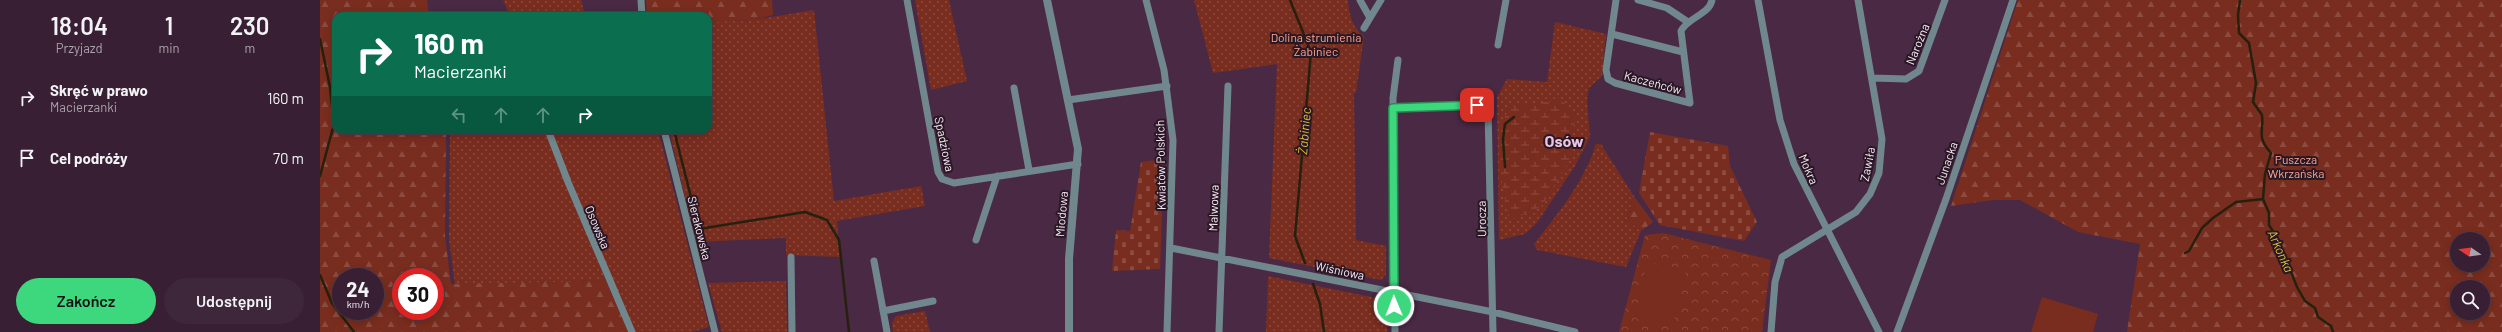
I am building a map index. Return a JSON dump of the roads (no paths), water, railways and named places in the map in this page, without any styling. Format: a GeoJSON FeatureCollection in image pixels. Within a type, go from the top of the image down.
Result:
{"type":"FeatureCollection","features":[{"type":"Feature","properties":{"kind":"street"},"geometry":{"type":"LineString","coordinates":[[641,0],[642,12]]}},
{"type":"Feature","properties":{"kind":"street","name":"Spadziowa"},"geometry":{"type":"LineString","coordinates":[[907,0],[940,176],[945,181],[954,183],[1029,170],[1078,164]]}},
{"type":"Feature","properties":{"kind":"street","name":"Miodowa"},"geometry":{"type":"LineString","coordinates":[[1047,0],[1078,147],[1078,164],[1069,259],[1068,332]]}},
{"type":"Feature","properties":{"kind":"street","name":"Kwiatów Polskich"},"geometry":{"type":"LineString","coordinates":[[1146,0],[1167,86],[1174,147],[1167,332]]}},
{"type":"Feature","properties":{"kind":"street"},"geometry":{"type":"LineString","coordinates":[[1360,0],[1370,18]]}},
{"type":"Feature","properties":{"kind":"street"},"geometry":{"type":"LineString","coordinates":[[1364,28],[1381,0]]}},
{"type":"Feature","properties":{"kind":"street"},"geometry":{"type":"LineString","coordinates":[[1498,46],[1506,0]]}},
{"type":"Feature","properties":{"kind":"street","name":"Kaczeńców"},"geometry":{"type":"LineString","coordinates":[[1616,0],[1606,70],[1608,79],[1615,83],[1690,103],[1683,52]]}},
{"type":"Feature","properties":{"kind":"street"},"geometry":{"type":"LineString","coordinates":[[1638,0],[1673,10],[1688,22]]}},
{"type":"Feature","properties":{"kind":"street"},"geometry":{"type":"LineString","coordinates":[[1612,34],[1683,52],[1682,31],[1688,22],[1707,9],[1712,0]]}},
{"type":"Feature","properties":{"kind":"street","name":"Mokra"},"geometry":{"type":"LineString","coordinates":[[1758,0],[1784,132],[1801,182],[1879,332]]}},
{"type":"Feature","properties":{"kind":"street","name":"Zawiła"},"geometry":{"type":"LineString","coordinates":[[1771,332],[1775,282],[1782,257],[1851,216],[1862,205],[1874,188],[1879,173],[1882,139],[1858,0]]}},
{"type":"Feature","properties":{"kind":"street","name":"Narożna"},"geometry":{"type":"LineString","coordinates":[[1872,78],[1906,79],[1919,71],[1945,0]]}},
{"type":"Feature","properties":{"kind":"street","name":"Junacka"},"geometry":{"type":"LineString","coordinates":[[1897,332],[1944,205],[2013,0]]}},
{"type":"Feature","properties":{"kind":"street"},"geometry":{"type":"LineString","coordinates":[[1395,332],[1393,108],[1394,76],[1398,60]]}},
{"type":"Feature","properties":{"kind":"street"},"geometry":{"type":"LineString","coordinates":[[1068,100],[1167,86]]}},
{"type":"Feature","properties":{"kind":"street","name":"Malwowa"},"geometry":{"type":"LineString","coordinates":[[1219,332],[1228,86]]}},
{"type":"Feature","properties":{"kind":"street"},"geometry":{"type":"LineString","coordinates":[[1014,88],[1029,170]]}},
{"type":"Feature","properties":{"kind":"street","name":"Urocza"},"geometry":{"type":"LineString","coordinates":[[1393,108],[1486,106],[1490,113],[1493,332]]}},
{"type":"Feature","properties":{"kind":"street","name":"Osowska"},"geometry":{"type":"LineString","coordinates":[[550,134],[568,182],[632,332]]}},
{"type":"Feature","properties":{"kind":"street","name":"Sierakowska"},"geometry":{"type":"LineString","coordinates":[[665,134],[715,332]]}},
{"type":"Feature","properties":{"kind":"street"},"geometry":{"type":"LineString","coordinates":[[976,240],[997,176]]}},
{"type":"Feature","properties":{"kind":"street","name":"Wiśniowa"},"geometry":{"type":"LineString","coordinates":[[1171,248],[1493,312],[1575,332]]}},
{"type":"Feature","properties":{"kind":"street"},"geometry":{"type":"LineString","coordinates":[[791,257],[792,332]]}},
{"type":"Feature","properties":{"kind":"street"},"geometry":{"type":"LineString","coordinates":[[874,261],[887,332]]}},
{"type":"Feature","properties":{"kind":"street"},"geometry":{"type":"LineString","coordinates":[[883,311],[934,301]]}},
{"type":"Feature","properties":{"kind":"waterway","name":"Żabiniec"},"geometry":{"type":"LineString","coordinates":[[1290,0],[1311,52],[1295,236],[1305,263]]}},
{"type":"Feature","properties":{"kind":"waterway","name":"Arkonka"},"geometry":{"type":"LineString","coordinates":[[2240,0],[2238,15],[2239,33],[2249,43],[2256,83],[2253,102],[2262,115],[2262,138],[2266,147],[2271,153],[2265,174],[2263,199],[2269,213],[2269,225],[2278,239],[2297,287],[2305,301],[2315,308],[2318,317],[2331,326],[2333,332]]}},
{"type":"Feature","properties":{"kind":"waterway"},"geometry":{"type":"LineString","coordinates":[[320,39],[330,87],[332,106]]}},
{"type":"Feature","properties":{"kind":"waterway"},"geometry":{"type":"LineString","coordinates":[[1505,167],[1503,139],[1505,124],[1514,117]]}},
{"type":"Feature","properties":{"kind":"waterway"},"geometry":{"type":"LineString","coordinates":[[320,176],[332,131]]}},
{"type":"Feature","properties":{"kind":"waterway"},"geometry":{"type":"LineString","coordinates":[[675,134],[699,229],[805,212],[827,220],[839,240],[849,332]]}},
{"type":"Feature","properties":{"kind":"waterway"},"geometry":{"type":"LineString","coordinates":[[2185,253],[2189,251],[2202,228],[2213,218],[2236,202],[2263,199]]}},
{"type":"Feature","properties":{"kind":"waterway"},"geometry":{"type":"LineString","coordinates":[[320,275],[332,303],[354,332]]}},
{"type":"Feature","properties":{"kind":"waterway","name":"Żabiniec"},"geometry":{"type":"LineString","coordinates":[[1313,284],[1320,304],[1324,332]]}},
{"type":"Feature","properties":{"kind":"district","name":"Osów"},"geometry":{"type":"Point","coordinates":[1564,140]}},
{"type":"Feature","properties":{"kind":"park label","name":"Dolina strumienia Żabiniec"},"geometry":{"type":"Point","coordinates":[1316,44]}},
{"type":"Feature","properties":{"kind":"park label","name":"Puszcza Wkrzańska"},"geometry":{"type":"Point","coordinates":[2296,166]}}]}
